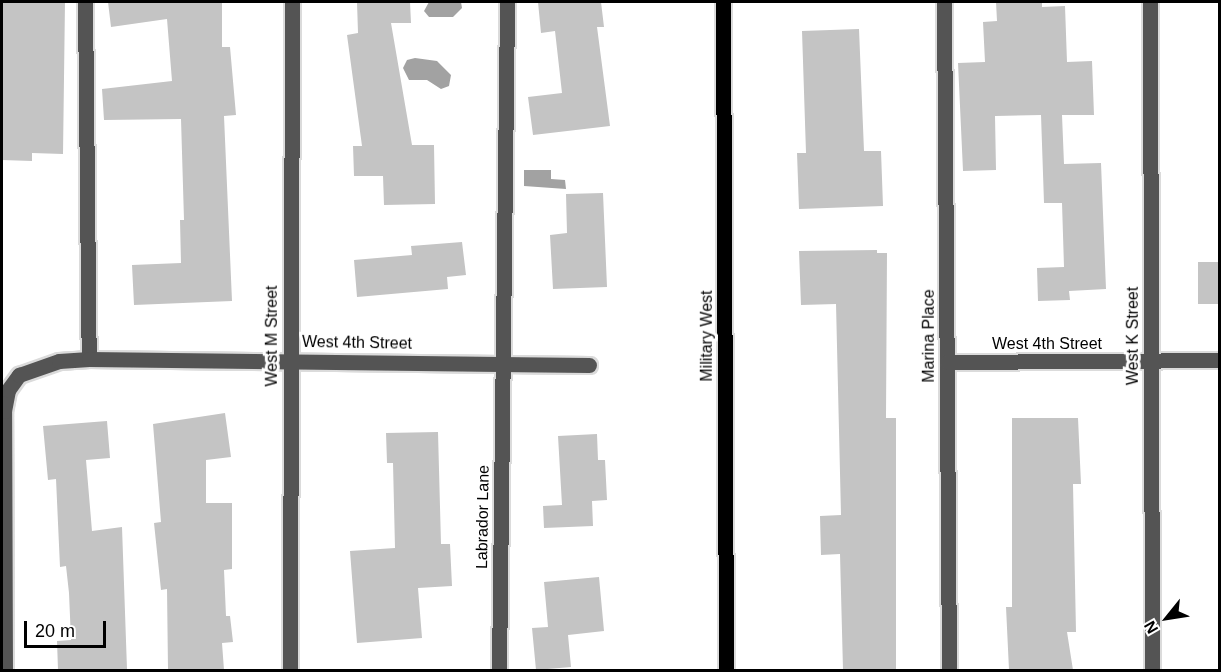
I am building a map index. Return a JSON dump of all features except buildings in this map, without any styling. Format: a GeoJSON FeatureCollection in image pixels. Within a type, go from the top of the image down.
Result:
{"type":"FeatureCollection","features":[{"type":"Feature","properties":{"kind":"main road","name":"Military West"},"geometry":{"type":"LineString","coordinates":[[723,2],[726,670]]}},
{"type":"Feature","properties":{"kind":"street"},"geometry":{"type":"LineString","coordinates":[[85,2],[89,359]]}},
{"type":"Feature","properties":{"kind":"street","name":"West M Street"},"geometry":{"type":"LineString","coordinates":[[290,670],[289,360],[292,2]]}},
{"type":"Feature","properties":{"kind":"street","name":"Labrador Lane"},"geometry":{"type":"LineString","coordinates":[[499,670],[507,2]]}},
{"type":"Feature","properties":{"kind":"street","name":"Marina Place"},"geometry":{"type":"LineString","coordinates":[[944,2],[949,670]]}},
{"type":"Feature","properties":{"kind":"street","name":"West K Street"},"geometry":{"type":"LineString","coordinates":[[1150,2],[1152,670]]}},
{"type":"Feature","properties":{"kind":"street","name":"West 4th Street"},"geometry":{"type":"LineString","coordinates":[[5,670],[4,411],[8,390],[19,375],[37,366],[89,359],[589,365]]}},
{"type":"Feature","properties":{"kind":"street","name":"West 4th Street"},"geometry":{"type":"LineString","coordinates":[[947,362],[1220,360]]}},
{"type":"Feature","properties":{"kind":"shaded area"},"geometry":{"type":"Polygon","coordinates":[[[429,2],[461,2],[462,8],[453,17],[429,17],[424,11],[429,2]]]}},
{"type":"Feature","properties":{"kind":"shaded area"},"geometry":{"type":"Polygon","coordinates":[[[415,58],[437,61],[451,75],[449,86],[441,89],[427,80],[409,80],[403,68],[407,60],[415,58]]]}},
{"type":"Feature","properties":{"kind":"shaded area"},"geometry":{"type":"Polygon","coordinates":[[[524,170],[551,170],[551,179],[565,180],[566,189],[524,186],[524,170]]]}}]}
